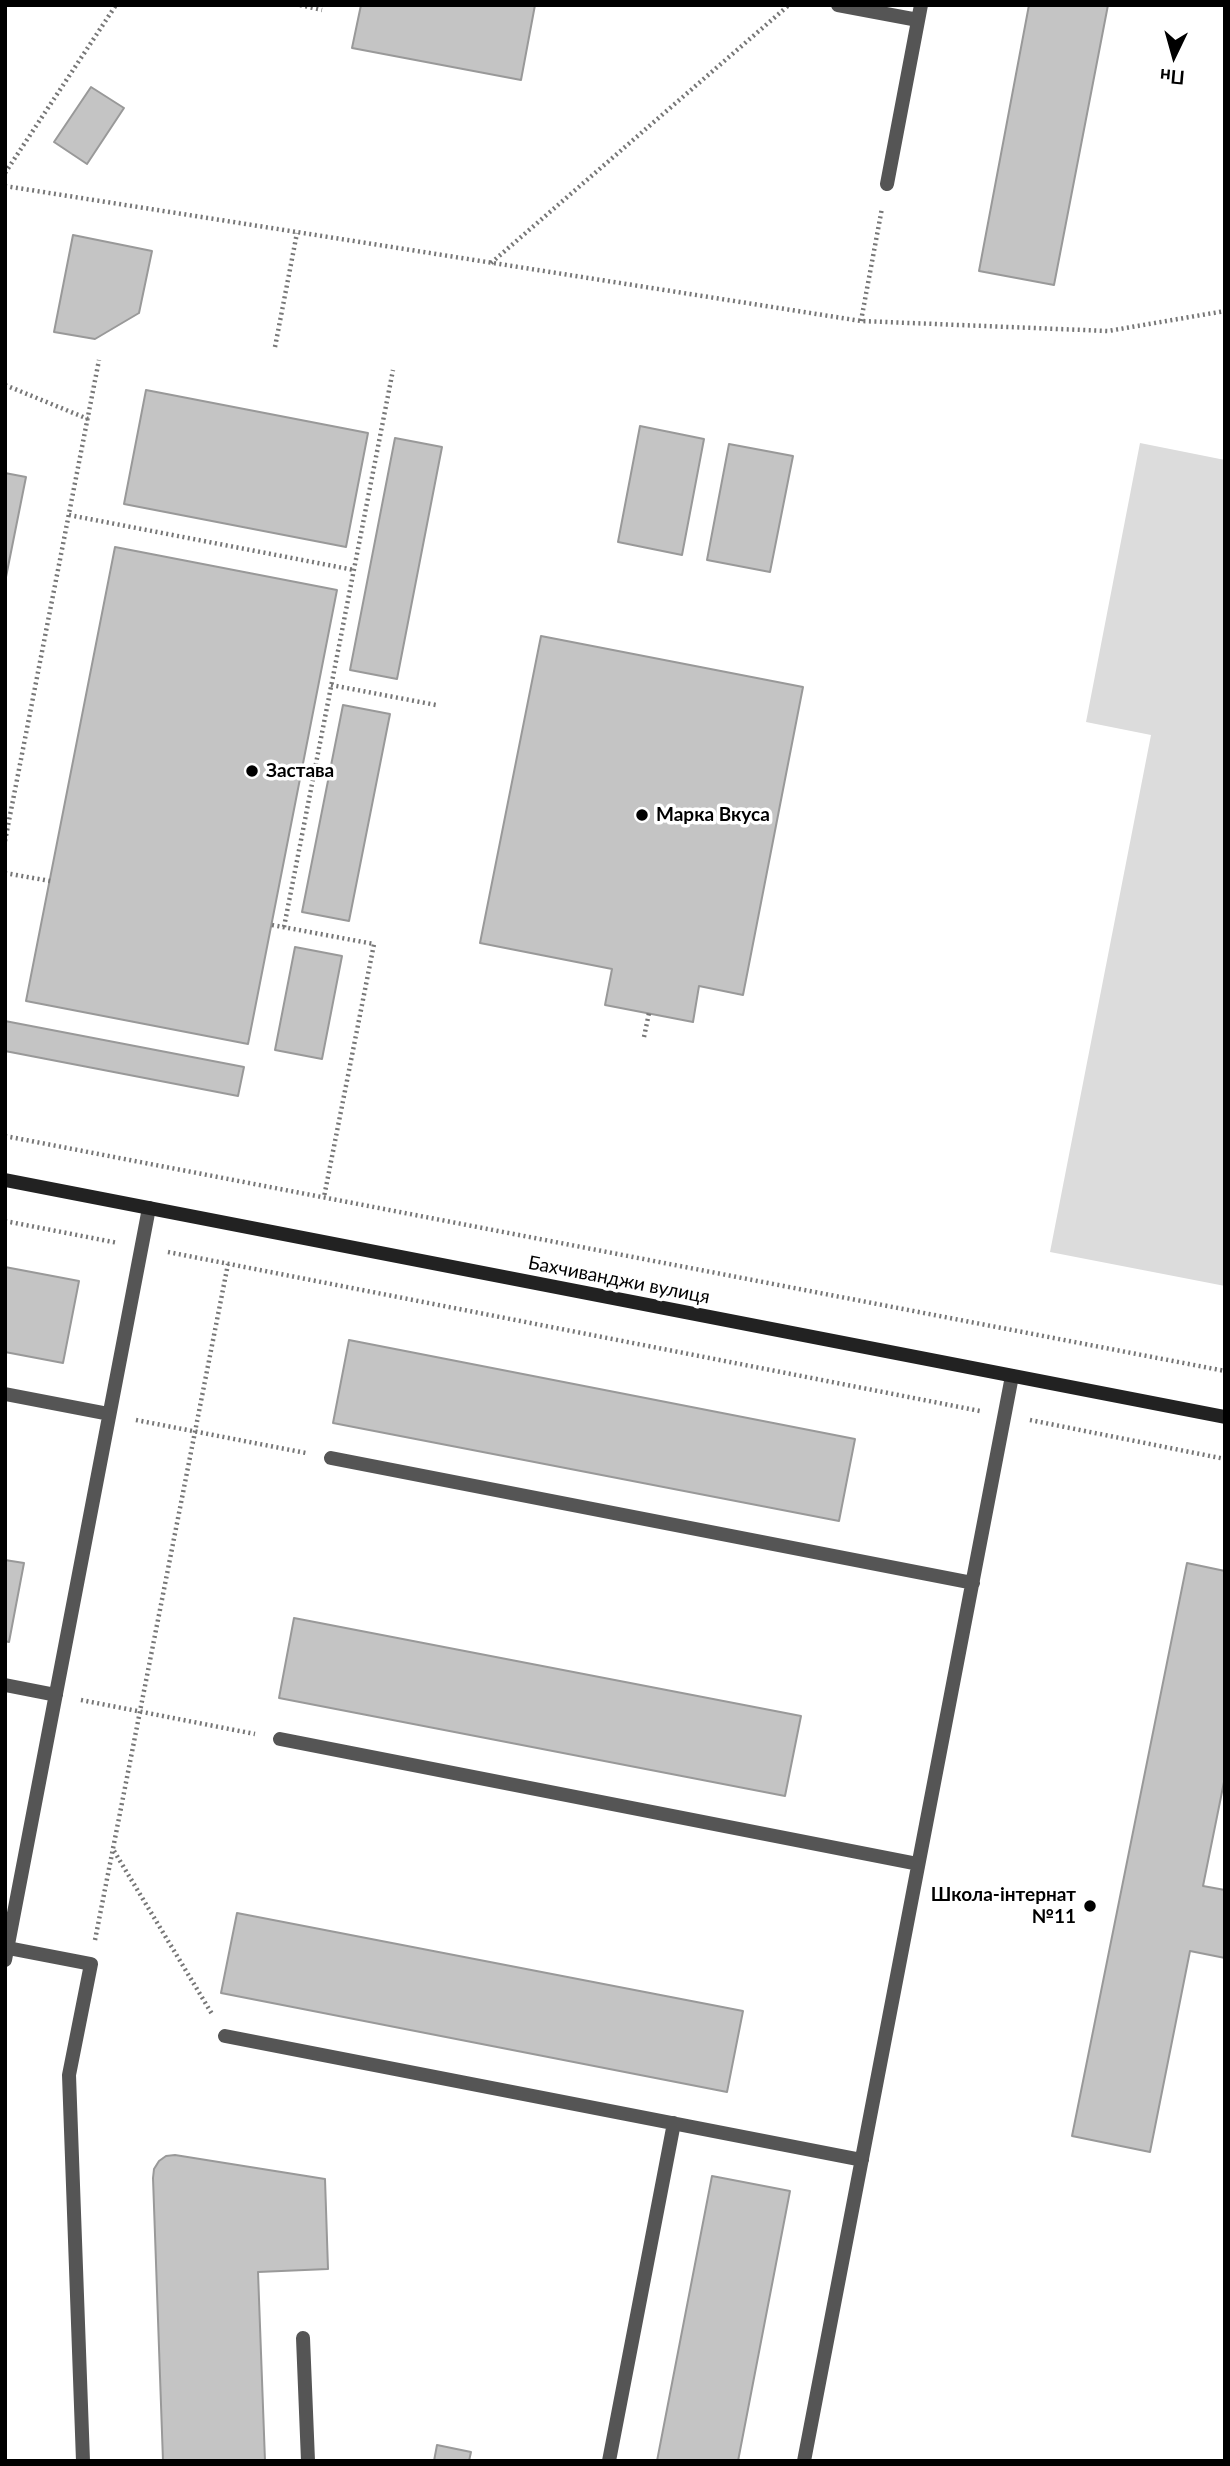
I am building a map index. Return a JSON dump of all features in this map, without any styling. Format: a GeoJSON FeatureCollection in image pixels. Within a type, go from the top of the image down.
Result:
{"type":"FeatureCollection","features":[{"type":"Feature","properties":{"kind":"street","name":"Бахчиванджи вулиця"},"geometry":{"type":"LineString","coordinates":[[5,1180],[1225,1418]]}},
{"type":"Feature","properties":{"kind":"lane"},"geometry":{"type":"LineString","coordinates":[[838,5],[918,20]]}},
{"type":"Feature","properties":{"kind":"lane"},"geometry":{"type":"LineString","coordinates":[[887,184],[921,5]]}},
{"type":"Feature","properties":{"kind":"lane"},"geometry":{"type":"LineString","coordinates":[[83,2461],[69,2075],[91,1964],[6,1954],[149,1208]]}},
{"type":"Feature","properties":{"kind":"lane"},"geometry":{"type":"LineString","coordinates":[[804,2461],[1012,1376]]}},
{"type":"Feature","properties":{"kind":"lane"},"geometry":{"type":"LineString","coordinates":[[5,1394],[110,1414]]}},
{"type":"Feature","properties":{"kind":"lane"},"geometry":{"type":"LineString","coordinates":[[331,1458],[973,1583]]}},
{"type":"Feature","properties":{"kind":"lane"},"geometry":{"type":"LineString","coordinates":[[5,1685],[56,1695]]}},
{"type":"Feature","properties":{"kind":"lane"},"geometry":{"type":"LineString","coordinates":[[280,1739],[918,1864]]}},
{"type":"Feature","properties":{"kind":"lane"},"geometry":{"type":"LineString","coordinates":[[225,2036],[862,2160]]}},
{"type":"Feature","properties":{"kind":"lane"},"geometry":{"type":"LineString","coordinates":[[609,2461],[674,2123]]}},
{"type":"Feature","properties":{"kind":"lane"},"geometry":{"type":"LineString","coordinates":[[303,2338],[308,2461]]}},
{"type":"Feature","properties":{"kind":"path"},"geometry":{"type":"LineString","coordinates":[[5,173],[116,5]]}},
{"type":"Feature","properties":{"kind":"path"},"geometry":{"type":"LineString","coordinates":[[300,5],[322,10]]}},
{"type":"Feature","properties":{"kind":"path"},"geometry":{"type":"LineString","coordinates":[[491,263],[789,5]]}},
{"type":"Feature","properties":{"kind":"path"},"geometry":{"type":"LineString","coordinates":[[860,321],[887,184]]}},
{"type":"Feature","properties":{"kind":"path"},"geometry":{"type":"LineString","coordinates":[[5,186],[860,321],[1108,331],[1225,311]]}},
{"type":"Feature","properties":{"kind":"path"},"geometry":{"type":"LineString","coordinates":[[275,347],[297,233]]}},
{"type":"Feature","properties":{"kind":"path"},"geometry":{"type":"LineString","coordinates":[[5,841],[99,360]]}},
{"type":"Feature","properties":{"kind":"path"},"geometry":{"type":"LineString","coordinates":[[284,927],[393,370]]}},
{"type":"Feature","properties":{"kind":"path"},"geometry":{"type":"LineString","coordinates":[[5,385],[88,419]]}},
{"type":"Feature","properties":{"kind":"path"},"geometry":{"type":"LineString","coordinates":[[69,515],[354,570]]}},
{"type":"Feature","properties":{"kind":"path"},"geometry":{"type":"LineString","coordinates":[[331,685],[436,705]]}},
{"type":"Feature","properties":{"kind":"path"},"geometry":{"type":"LineString","coordinates":[[5,873],[50,881]]}},
{"type":"Feature","properties":{"kind":"path"},"geometry":{"type":"LineString","coordinates":[[271,925],[374,944],[324,1197]]}},
{"type":"Feature","properties":{"kind":"path"},"geometry":{"type":"LineString","coordinates":[[644,1037],[649,1013]]}},
{"type":"Feature","properties":{"kind":"path"},"geometry":{"type":"LineString","coordinates":[[5,1136],[1225,1371]]}},
{"type":"Feature","properties":{"kind":"path"},"geometry":{"type":"LineString","coordinates":[[5,1221],[1225,1459]]}},
{"type":"Feature","properties":{"kind":"path"},"geometry":{"type":"LineString","coordinates":[[91,1964],[228,1264]]}},
{"type":"Feature","properties":{"kind":"path"},"geometry":{"type":"LineString","coordinates":[[110,1414],[331,1458]]}},
{"type":"Feature","properties":{"kind":"path"},"geometry":{"type":"LineString","coordinates":[[56,1695],[280,1739]]}},
{"type":"Feature","properties":{"kind":"path"},"geometry":{"type":"LineString","coordinates":[[113,1850],[225,2036]]}},
{"type":"Feature","properties":{"kind":"shaded area"},"geometry":{"type":"Polygon","coordinates":[[[1140,443],[1225,460],[1225,1286],[1050,1252],[1151,735],[1086,722],[1140,443]]]}},
{"type":"Feature","properties":{"kind":"building"},"geometry":{"type":"Polygon","coordinates":[[[361,5],[535,5],[521,80],[352,48],[361,5]]]}},
{"type":"Feature","properties":{"kind":"building"},"geometry":{"type":"Polygon","coordinates":[[[1029,5],[1108,5],[1054,285],[979,271],[1029,5]]]}},
{"type":"Feature","properties":{"kind":"building"},"geometry":{"type":"Polygon","coordinates":[[[91,87],[124,108],[87,164],[54,142],[91,87]]]}},
{"type":"Feature","properties":{"kind":"building"},"geometry":{"type":"Polygon","coordinates":[[[73,235],[152,251],[139,313],[95,339],[54,332],[73,235]]]}},
{"type":"Feature","properties":{"kind":"building"},"geometry":{"type":"Polygon","coordinates":[[[146,390],[368,433],[346,547],[124,504],[146,390]]]}},
{"type":"Feature","properties":{"kind":"building"},"geometry":{"type":"Polygon","coordinates":[[[640,426],[704,439],[682,555],[618,542],[640,426]]]}},
{"type":"Feature","properties":{"kind":"building"},"geometry":{"type":"Polygon","coordinates":[[[395,438],[442,447],[397,679],[350,670],[395,438]]]}},
{"type":"Feature","properties":{"kind":"building"},"geometry":{"type":"Polygon","coordinates":[[[729,444],[793,456],[770,572],[707,560],[729,444]]]}},
{"type":"Feature","properties":{"kind":"building"},"geometry":{"type":"Polygon","coordinates":[[[5,473],[26,477],[5,582],[5,473]]]}},
{"type":"Feature","properties":{"kind":"building"},"geometry":{"type":"Polygon","coordinates":[[[115,547],[337,590],[248,1044],[26,1001],[115,547]]]}},
{"type":"Feature","properties":{"kind":"building"},"geometry":{"type":"Polygon","coordinates":[[[541,636],[803,687],[743,995],[699,986],[693,1022],[605,1005],[612,969],[480,943],[541,636]]]}},
{"type":"Feature","properties":{"kind":"building"},"geometry":{"type":"Polygon","coordinates":[[[343,705],[390,714],[349,921],[302,912],[343,705]]]}},
{"type":"Feature","properties":{"kind":"building"},"geometry":{"type":"Polygon","coordinates":[[[295,947],[342,956],[322,1059],[275,1050],[295,947]]]}},
{"type":"Feature","properties":{"kind":"building"},"geometry":{"type":"Polygon","coordinates":[[[5,1021],[244,1067],[238,1096],[5,1051],[5,1021]]]}},
{"type":"Feature","properties":{"kind":"building"},"geometry":{"type":"Polygon","coordinates":[[[5,1267],[79,1281],[63,1363],[5,1352],[5,1267]]]}},
{"type":"Feature","properties":{"kind":"building"},"geometry":{"type":"Polygon","coordinates":[[[349,1340],[855,1439],[839,1521],[333,1423],[349,1340]]]}},
{"type":"Feature","properties":{"kind":"building"},"geometry":{"type":"Polygon","coordinates":[[[5,1560],[24,1563],[9,1642],[5,1641],[5,1560]]]}},
{"type":"Feature","properties":{"kind":"building"},"geometry":{"type":"Polygon","coordinates":[[[1187,1563],[1225,1571],[1225,1777],[1203,1886],[1225,1890],[1225,1958],[1190,1951],[1150,2152],[1072,2136],[1187,1563]]]}},
{"type":"Feature","properties":{"kind":"building"},"geometry":{"type":"Polygon","coordinates":[[[294,1618],[801,1716],[785,1796],[279,1698],[294,1618]]]}},
{"type":"Feature","properties":{"kind":"building"},"geometry":{"type":"Polygon","coordinates":[[[237,1913],[743,2011],[727,2092],[221,1993],[237,1913]]]}},
{"type":"Feature","properties":{"kind":"building"},"geometry":{"type":"Polygon","coordinates":[[[175,2155],[325,2179],[328,2269],[258,2272],[265,2461],[163,2461],[153,2178],[159,2161],[166,2156],[175,2155]]]}},
{"type":"Feature","properties":{"kind":"building"},"geometry":{"type":"Polygon","coordinates":[[[712,2176],[790,2191],[738,2461],[657,2461],[712,2176]]]}},
{"type":"Feature","properties":{"kind":"building"},"geometry":{"type":"Polygon","coordinates":[[[437,2445],[471,2452],[469,2461],[434,2461],[437,2445]]]}},
{"type":"Feature","properties":{"kind":"place","name":"Застава"},"geometry":{"type":"Point","coordinates":[252,771]}},
{"type":"Feature","properties":{"kind":"place","name":"Марка Вкуса"},"geometry":{"type":"Point","coordinates":[642,815]}},
{"type":"Feature","properties":{"kind":"place","name":"Школа-інтернат №11"},"geometry":{"type":"Point","coordinates":[1090,1906]}}]}
